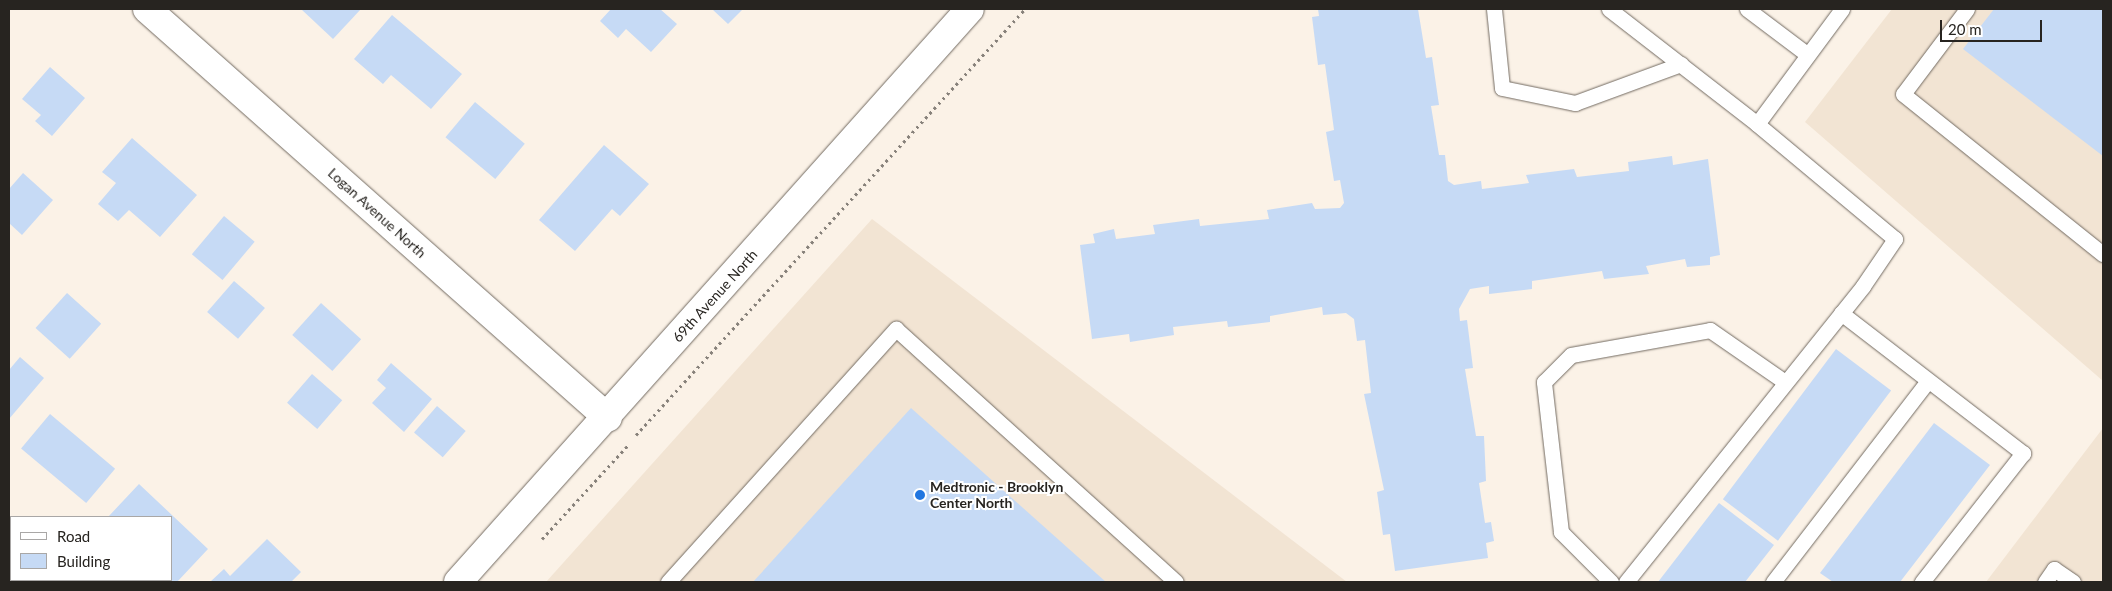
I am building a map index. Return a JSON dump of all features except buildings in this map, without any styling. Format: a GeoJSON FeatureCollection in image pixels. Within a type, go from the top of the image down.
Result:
{"type":"FeatureCollection","features":[{"type":"Feature","properties":{"kind":"street","name":"69th Avenue North"},"geometry":{"type":"LineString","coordinates":[[458,582],[608,418],[970,9]]}},
{"type":"Feature","properties":{"kind":"street","name":"Logan Avenue North"},"geometry":{"type":"LineString","coordinates":[[156,12],[608,418]]}},
{"type":"Feature","properties":{"kind":"lane"},"geometry":{"type":"LineString","coordinates":[[1494,9],[1502,88],[1575,103],[1681,64]]}},
{"type":"Feature","properties":{"kind":"lane"},"geometry":{"type":"LineString","coordinates":[[1609,9],[1757,124],[1894,239],[1841,313],[1626,582]]}},
{"type":"Feature","properties":{"kind":"lane"},"geometry":{"type":"LineString","coordinates":[[1747,9],[1808,55]]}},
{"type":"Feature","properties":{"kind":"lane"},"geometry":{"type":"LineString","coordinates":[[1757,124],[1842,9]]}},
{"type":"Feature","properties":{"kind":"lane"},"geometry":{"type":"LineString","coordinates":[[1967,9],[1903,94],[2103,254]]}},
{"type":"Feature","properties":{"kind":"lane"},"geometry":{"type":"LineString","coordinates":[[1841,313],[2023,453],[1922,582]]}},
{"type":"Feature","properties":{"kind":"lane"},"geometry":{"type":"LineString","coordinates":[[668,582],[896,328],[1176,582]]}},
{"type":"Feature","properties":{"kind":"lane"},"geometry":{"type":"LineString","coordinates":[[1611,582],[1561,532],[1544,382],[1571,355],[1710,330],[1785,382]]}},
{"type":"Feature","properties":{"kind":"lane"},"geometry":{"type":"LineString","coordinates":[[1773,582],[1928,381]]}},
{"type":"Feature","properties":{"kind":"lane"},"geometry":{"type":"LineString","coordinates":[[2045,582],[2054,568],[2073,582]]}},
{"type":"Feature","properties":{"kind":"path"},"geometry":{"type":"LineString","coordinates":[[536,546],[1024,9]]}},
{"type":"Feature","properties":{"kind":"shaded area"},"geometry":{"type":"Polygon","coordinates":[[[1892,9],[2103,9],[2103,381],[1805,122],[1892,9]]]}},
{"type":"Feature","properties":{"kind":"shaded area"},"geometry":{"type":"Polygon","coordinates":[[[872,219],[1347,582],[546,582],[872,219]]]}},
{"type":"Feature","properties":{"kind":"shaded area"},"geometry":{"type":"Polygon","coordinates":[[[2103,428],[2103,582],[1986,582],[2103,428]]]}},
{"type":"Feature","properties":{"kind":"place","name":"Medtronic - Brooklyn Center North"},"geometry":{"type":"Point","coordinates":[920,495]}}]}
